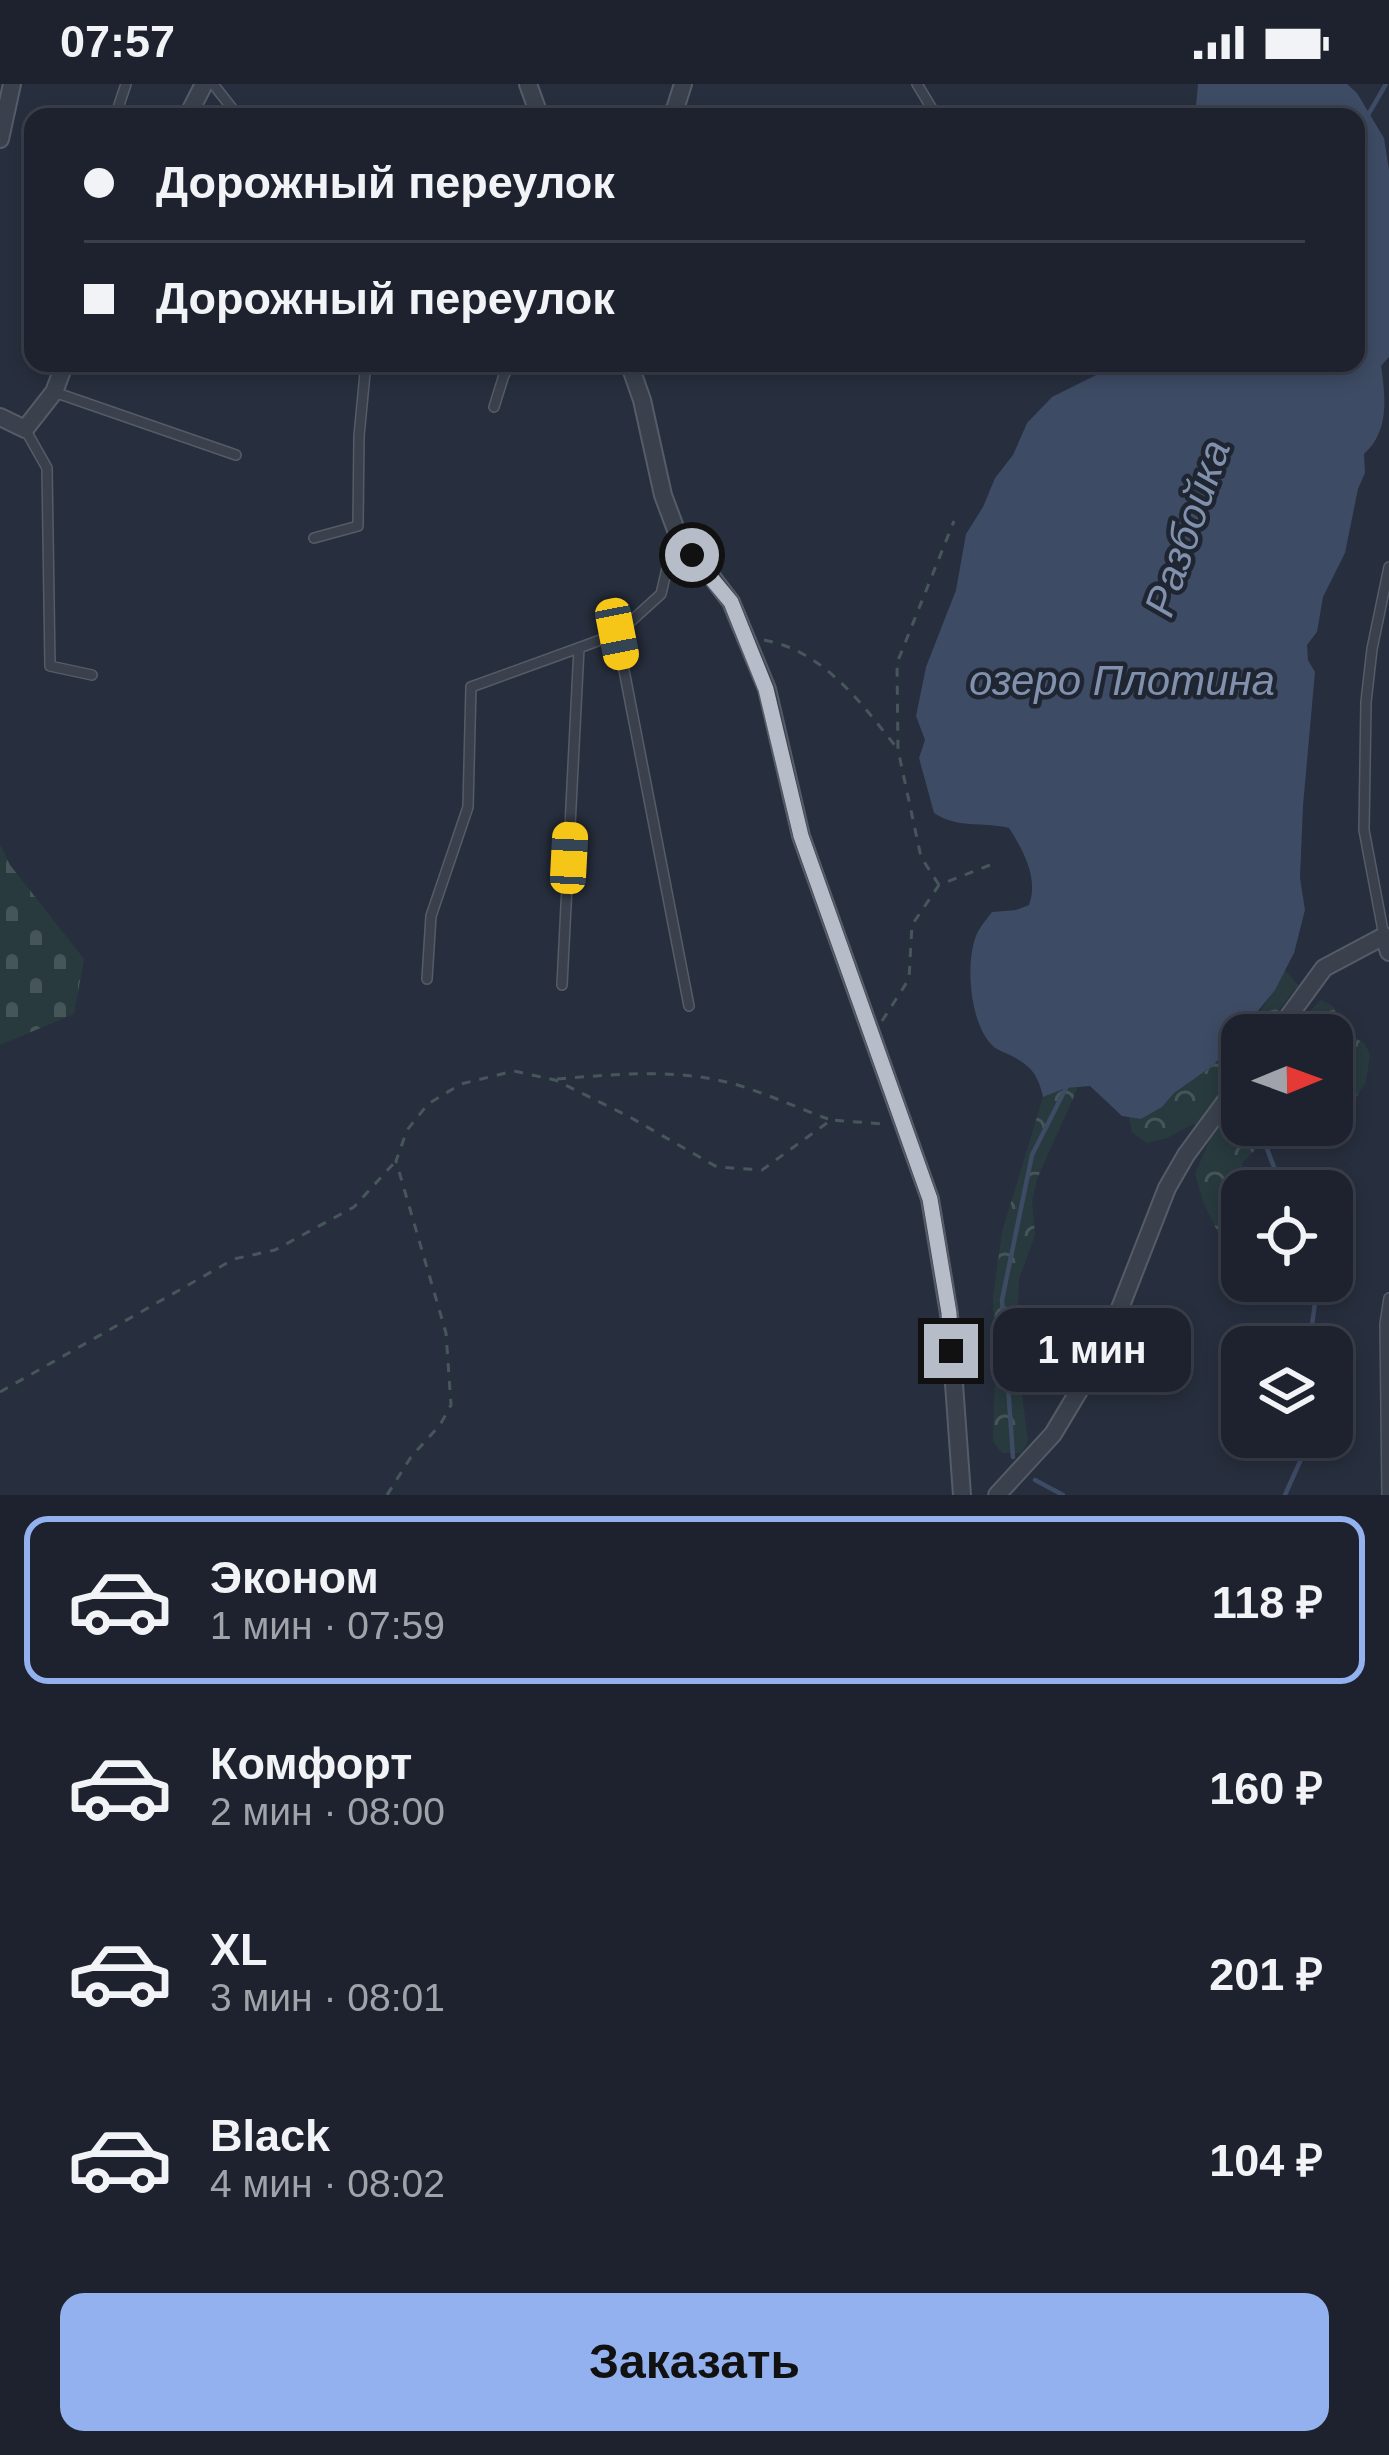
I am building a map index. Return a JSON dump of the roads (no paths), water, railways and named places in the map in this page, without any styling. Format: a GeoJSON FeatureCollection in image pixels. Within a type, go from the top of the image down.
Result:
{"type":"FeatureCollection","features":[{"type":"Feature","properties":{"kind":"street"},"geometry":{"type":"LineString","coordinates":[[0,139],[12,84]]}},
{"type":"Feature","properties":{"kind":"street"},"geometry":{"type":"LineString","coordinates":[[0,417],[26,429],[54,392],[62,372]]}},
{"type":"Feature","properties":{"kind":"street"},"geometry":{"type":"LineString","coordinates":[[632,372],[676,530],[731,602],[766,689],[801,836],[930,1199],[949,1313],[962,1495]]}},
{"type":"Feature","properties":{"kind":"street"},"geometry":{"type":"LineString","coordinates":[[1290,1014],[1324,968],[1387,941]]}},
{"type":"Feature","properties":{"kind":"street"},"geometry":{"type":"LineString","coordinates":[[997,1495],[1053,1434],[1104,1348],[1167,1188],[1221,1108]]}},
{"type":"Feature","properties":{"kind":"lane"},"geometry":{"type":"LineString","coordinates":[[208,84],[231,108]]}},
{"type":"Feature","properties":{"kind":"lane"},"geometry":{"type":"LineString","coordinates":[[314,538],[358,526],[358,436],[366,372]]}},
{"type":"Feature","properties":{"kind":"lane"},"geometry":{"type":"LineString","coordinates":[[494,407],[506,372]]}},
{"type":"Feature","properties":{"kind":"lane"},"geometry":{"type":"LineString","coordinates":[[54,392],[236,455]]}},
{"type":"Feature","properties":{"kind":"lane"},"geometry":{"type":"LineString","coordinates":[[26,429],[47,468],[50,666],[92,675]]}},
{"type":"Feature","properties":{"kind":"lane"},"geometry":{"type":"LineString","coordinates":[[427,979],[431,916],[468,807],[471,687],[617,634],[661,594],[676,530]]}},
{"type":"Feature","properties":{"kind":"lane"},"geometry":{"type":"LineString","coordinates":[[1387,941],[1364,830],[1366,703],[1389,568]]}},
{"type":"Feature","properties":{"kind":"lane"},"geometry":{"type":"LineString","coordinates":[[617,634],[689,1006]]}},
{"type":"Feature","properties":{"kind":"lane"},"geometry":{"type":"LineString","coordinates":[[562,985],[579,648]]}},
{"type":"Feature","properties":{"kind":"lane"},"geometry":{"type":"LineString","coordinates":[[1387,1495],[1385,1324],[1389,1298]]}},
{"type":"Feature","properties":{"kind":"water","name":"озеро Плотина"},"geometry":{"type":"Polygon","coordinates":[[[1198,84],[1347,84],[1357,93],[1384,138],[1389,170],[1389,357],[1381,366],[1382,425],[1364,454],[1365,473],[1345,553],[1323,597],[1317,632],[1307,645],[1315,672],[1303,806],[1300,878],[1305,910],[1294,953],[1275,990],[1255,1014],[1221,1014],[1221,1056],[1162,1107],[1141,1119],[1122,1116],[1090,1086],[1043,1097],[1028,1067],[985,1036],[970,978],[977,933],[992,912],[1029,905],[1031,875],[1024,855],[1009,828],[961,823],[934,813],[919,758],[925,740],[916,716],[926,667],[956,590],[966,534],[1027,423],[1052,397],[1102,372],[1365,372],[1365,108],[1196,108],[1198,84]]]}},
{"type":"Feature","properties":{"kind":"waterway"},"geometry":{"type":"LineString","coordinates":[[1368,115],[1386,84]]}},
{"type":"Feature","properties":{"kind":"waterway"},"geometry":{"type":"LineString","coordinates":[[1013,1457],[1002,1300],[1032,1155],[1068,1084]]}},
{"type":"Feature","properties":{"kind":"waterway","name":"Разбойка"},"geometry":{"type":"LineString","coordinates":[[1266,1146],[1275,1170]]}},
{"type":"Feature","properties":{"kind":"waterway","name":"Разбойка"},"geometry":{"type":"LineString","coordinates":[[1312,1326],[1315,1302]]}},
{"type":"Feature","properties":{"kind":"waterway","name":"Разбойка"},"geometry":{"type":"LineString","coordinates":[[1285,1495],[1302,1458]]}},
{"type":"Feature","properties":{"kind":"waterway"},"geometry":{"type":"LineString","coordinates":[[1035,1480],[1063,1495]]}}]}
